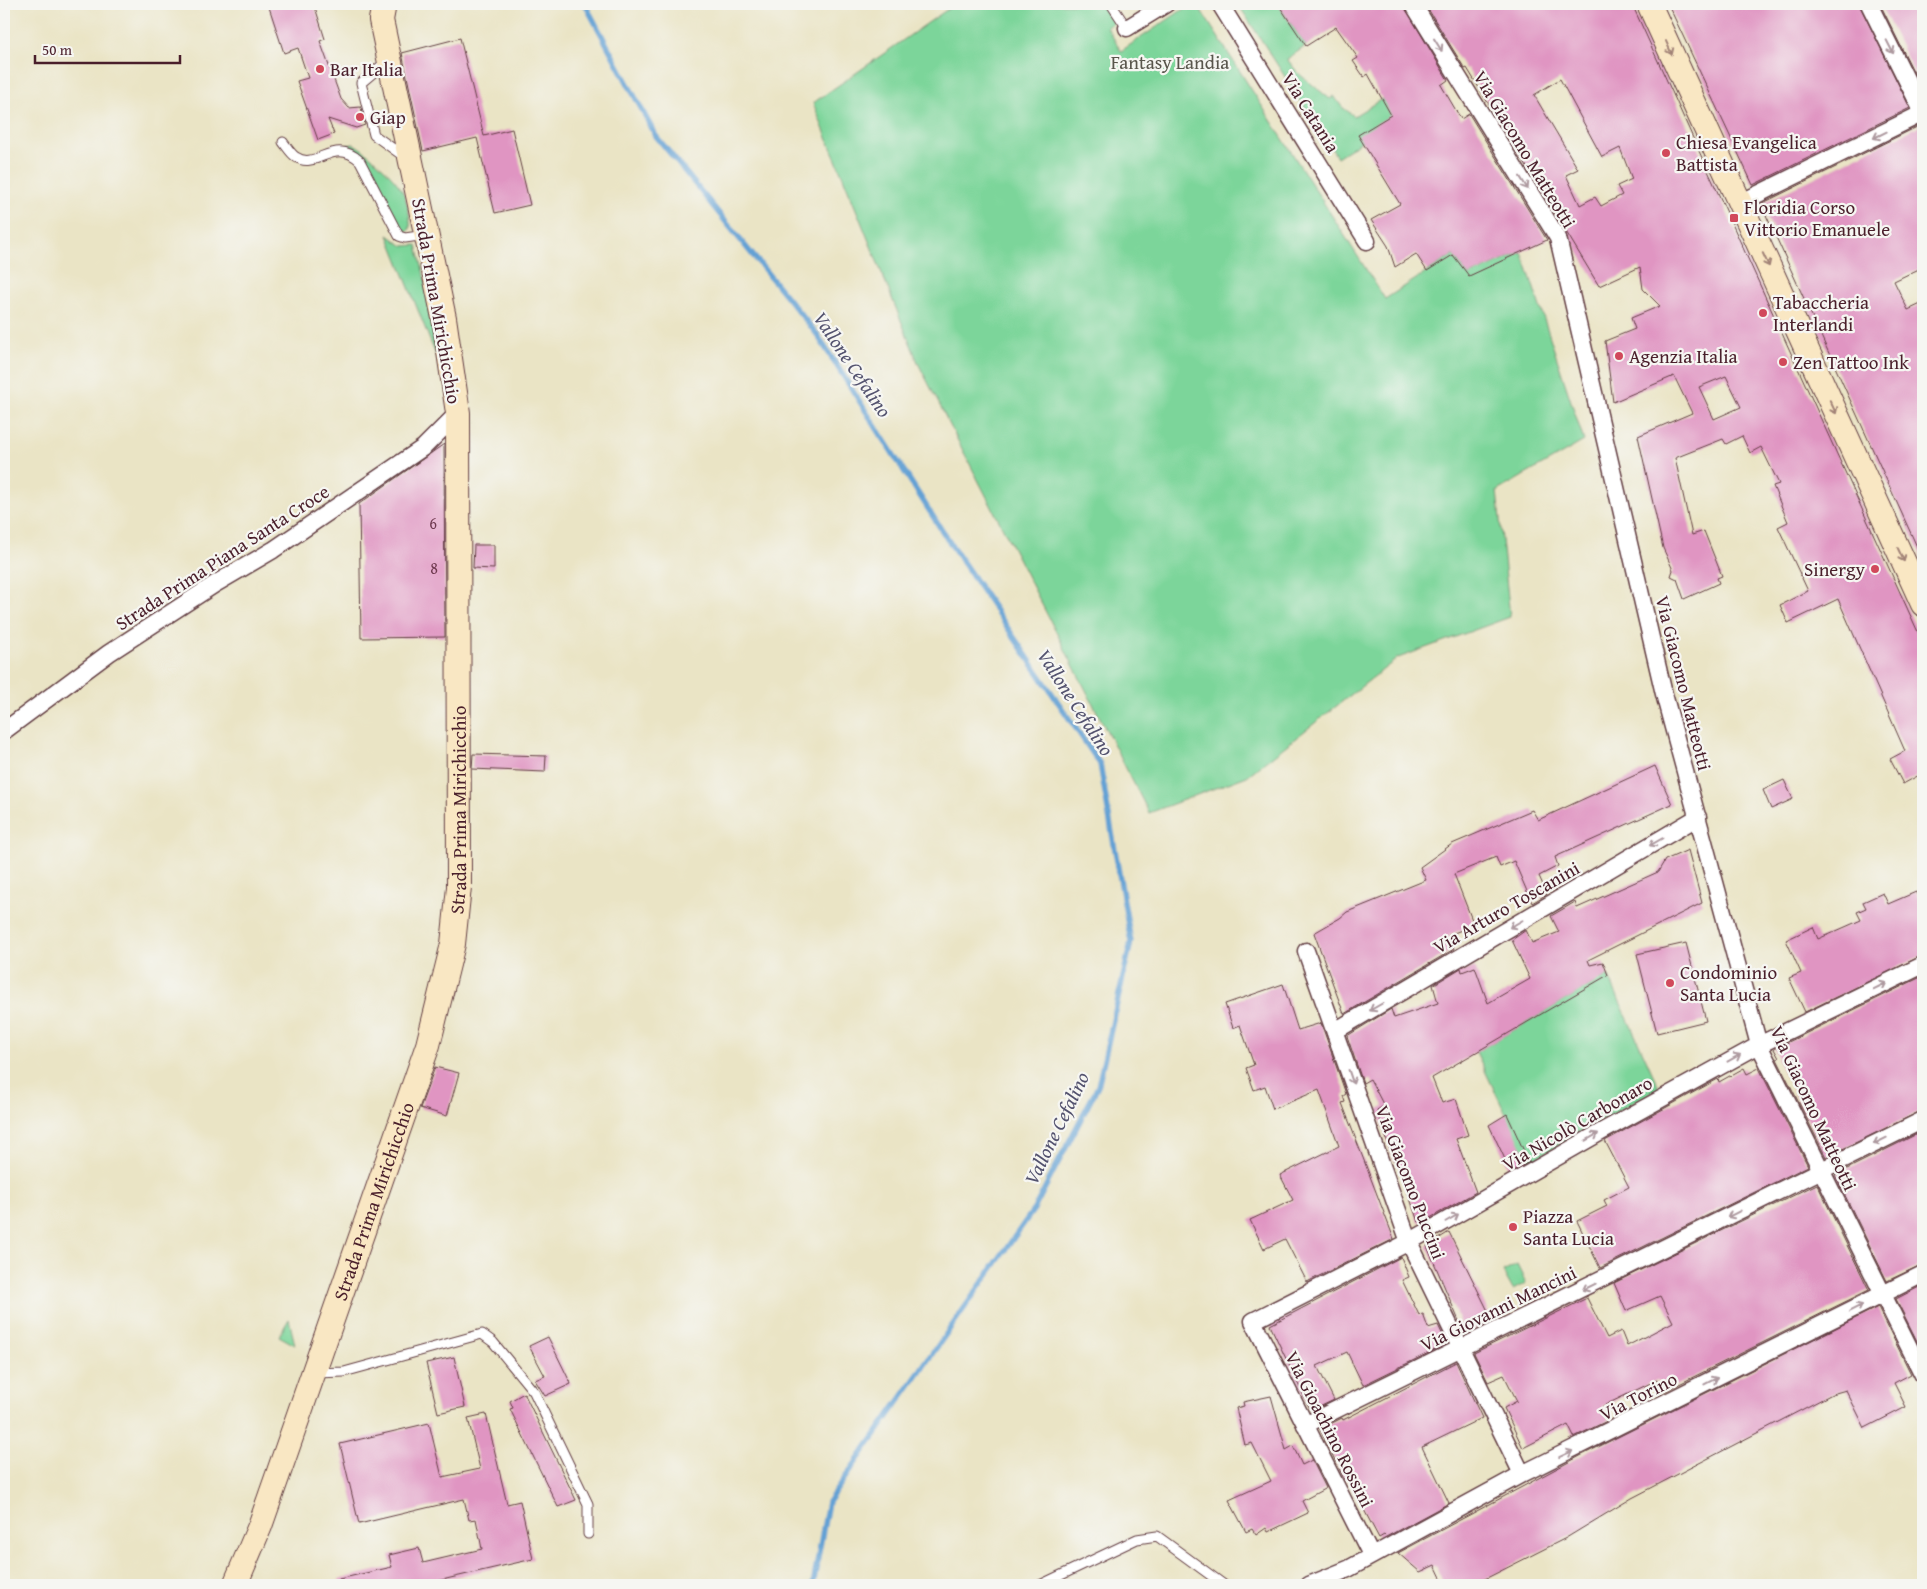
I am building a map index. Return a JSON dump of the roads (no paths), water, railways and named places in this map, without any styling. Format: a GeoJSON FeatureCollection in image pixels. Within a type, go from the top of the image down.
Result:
{"type":"FeatureCollection","features":[{"type":"Feature","properties":{"kind":"main road","name":"Strada Prima Mirichicchio"},"geometry":{"type":"LineString","coordinates":[[236,1585],[260,1526],[428,1045],[453,944],[458,887],[458,413],[444,318],[381,20],[384,4]]}},
{"type":"Feature","properties":{"kind":"main road"},"geometry":{"type":"LineString","coordinates":[[1649,4],[1923,604]]}},
{"type":"Feature","properties":{"kind":"street"},"geometry":{"type":"LineString","coordinates":[[1127,28],[1166,4]]}},
{"type":"Feature","properties":{"kind":"street","name":"Via Catania"},"geometry":{"type":"LineString","coordinates":[[1220,4],[1367,241]]}},
{"type":"Feature","properties":{"kind":"street","name":"Via Giacomo Matteotti"},"geometry":{"type":"LineString","coordinates":[[1412,4],[1558,238],[1664,694],[1759,1045],[1923,1375]]}},
{"type":"Feature","properties":{"kind":"street"},"geometry":{"type":"LineString","coordinates":[[1740,203],[1923,113],[1869,4]]}},
{"type":"Feature","properties":{"kind":"street","name":"Strada Prima Piana Santa Croce"},"geometry":{"type":"LineString","coordinates":[[4,731],[109,653],[215,584],[273,550],[424,447],[458,413]]}},
{"type":"Feature","properties":{"kind":"street","name":"Via Arturo Toscanini"},"geometry":{"type":"LineString","coordinates":[[1335,1031],[1698,817]]}},
{"type":"Feature","properties":{"kind":"street","name":"Via Giacomo Puccini"},"geometry":{"type":"LineString","coordinates":[[1306,951],[1409,1242],[1522,1474]]}},
{"type":"Feature","properties":{"kind":"street","name":"Via Nicolò Carbonaro"},"geometry":{"type":"LineString","coordinates":[[1253,1320],[1409,1242],[1601,1132],[1759,1045],[1923,966]]}},
{"type":"Feature","properties":{"kind":"street","name":"Via Giovanni Mancini"},"geometry":{"type":"LineString","coordinates":[[1305,1425],[1923,1120]]}},
{"type":"Feature","properties":{"kind":"street","name":"Via Torino"},"geometry":{"type":"LineString","coordinates":[[1309,1585],[1348,1569],[1522,1474],[1923,1274]]}},
{"type":"Feature","properties":{"kind":"street","name":"Via Gioachino Rossini"},"geometry":{"type":"LineString","coordinates":[[1253,1320],[1371,1555]]}},
{"type":"Feature","properties":{"kind":"lane"},"geometry":{"type":"LineString","coordinates":[[1111,4],[1127,28]]}},
{"type":"Feature","properties":{"kind":"lane"},"geometry":{"type":"LineString","coordinates":[[390,59],[361,83],[374,135],[411,162]]}},
{"type":"Feature","properties":{"kind":"lane"},"geometry":{"type":"LineString","coordinates":[[283,142],[295,156],[302,160],[314,159],[342,150],[352,153],[360,161],[399,236],[405,238],[427,235]]}},
{"type":"Feature","properties":{"kind":"lane"},"geometry":{"type":"LineString","coordinates":[[312,1373],[344,1372],[482,1334],[493,1342],[534,1392],[588,1504],[588,1534]]}},
{"type":"Feature","properties":{"kind":"lane"},"geometry":{"type":"LineString","coordinates":[[1040,1585],[1137,1540],[1157,1536],[1224,1585]]}},
{"type":"Feature","properties":{"kind":"waterway","name":"Vallone Cefalino"},"geometry":{"type":"LineString","coordinates":[[585,4],[656,136],[816,333],[948,540],[1100,764],[1131,942],[1098,1086],[1034,1209],[828,1502],[813,1585]]}},
{"type":"Feature","properties":{"kind":"place","name":"Bar Italia"},"geometry":{"type":"Point","coordinates":[320,69]}},
{"type":"Feature","properties":{"kind":"place","name":"Giap"},"geometry":{"type":"Point","coordinates":[360,117]}},
{"type":"Feature","properties":{"kind":"place","name":"Chiesa Evangelica Battista"},"geometry":{"type":"Point","coordinates":[1666,153]}},
{"type":"Feature","properties":{"kind":"place","name":"Floridia Corso Vittorio Emanuele"},"geometry":{"type":"Point","coordinates":[1734,218]}},
{"type":"Feature","properties":{"kind":"place","name":"Tabaccheria Interlandi"},"geometry":{"type":"Point","coordinates":[1763,313]}},
{"type":"Feature","properties":{"kind":"place","name":"Agenzia Italia"},"geometry":{"type":"Point","coordinates":[1619,356]}},
{"type":"Feature","properties":{"kind":"place","name":"Zen Tattoo Ink"},"geometry":{"type":"Point","coordinates":[1783,362]}},
{"type":"Feature","properties":{"kind":"place","name":"Sinergy"},"geometry":{"type":"Point","coordinates":[1875,569]}},
{"type":"Feature","properties":{"kind":"place","name":"Condominio Santa Lucia"},"geometry":{"type":"Point","coordinates":[1670,983]}},
{"type":"Feature","properties":{"kind":"place","name":"Piazza Santa Lucia"},"geometry":{"type":"Point","coordinates":[1513,1227]}},
{"type":"Feature","properties":{"kind":"park label","name":"Fantasy Landia"},"geometry":{"type":"Point","coordinates":[1170,62]}}]}
